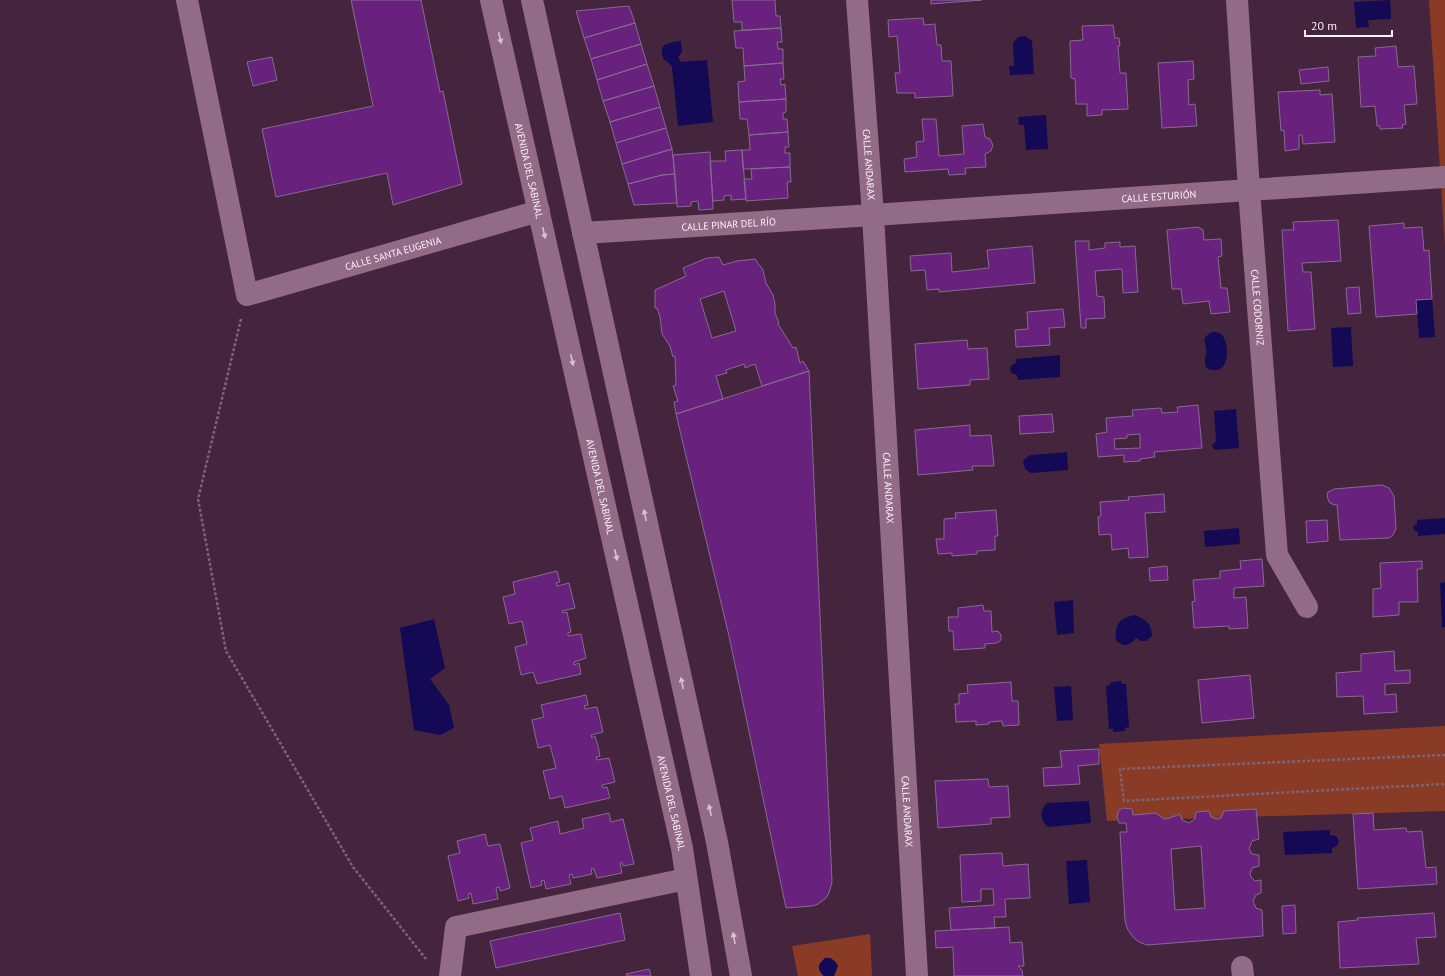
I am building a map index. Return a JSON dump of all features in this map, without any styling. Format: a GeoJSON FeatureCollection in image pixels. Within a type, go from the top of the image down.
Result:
{"type":"FeatureCollection","features":[{"type":"Feature","properties":{"kind":"street"},"geometry":{"type":"LineString","coordinates":[[187,0],[247,296]]}},
{"type":"Feature","properties":{"kind":"street","name":"AVENIDA DEL SABINAL"},"geometry":{"type":"LineString","coordinates":[[492,0],[680,840],[701,976]]}},
{"type":"Feature","properties":{"kind":"street"},"geometry":{"type":"LineString","coordinates":[[532,0],[717,842],[741,976]]}},
{"type":"Feature","properties":{"kind":"street","name":"CALLE ANDARAX"},"geometry":{"type":"LineString","coordinates":[[857,0],[873,215],[917,976]]}},
{"type":"Feature","properties":{"kind":"street","name":"CALLE CODORNIZ"},"geometry":{"type":"LineString","coordinates":[[1237,0],[1249,190],[1277,556],[1307,607]]}},
{"type":"Feature","properties":{"kind":"street","name":"CALLE ESTURIÓN"},"geometry":{"type":"LineString","coordinates":[[873,215],[1445,177]]}},
{"type":"Feature","properties":{"kind":"street","name":"CALLE SANTA EUGENIA"},"geometry":{"type":"LineString","coordinates":[[247,296],[539,211]]}},
{"type":"Feature","properties":{"kind":"street","name":"CALLE PINAR DEL RÍO"},"geometry":{"type":"LineString","coordinates":[[584,233],[873,215]]}},
{"type":"Feature","properties":{"kind":"street"},"geometry":{"type":"LineString","coordinates":[[450,976],[456,927],[686,879]]}},
{"type":"Feature","properties":{"kind":"path"},"geometry":{"type":"LineString","coordinates":[[247,296],[198,499],[226,651],[353,867],[430,964]]}},
{"type":"Feature","properties":{"kind":"path"},"geometry":{"type":"LineString","coordinates":[[1445,755],[1120,769],[1124,802],[1445,784]]}},
{"type":"Feature","properties":{"kind":"shaded area"},"geometry":{"type":"Polygon","coordinates":[[[1390,0],[1391,19],[1368,20],[1369,27],[1356,28],[1354,2],[1390,0]]]}},
{"type":"Feature","properties":{"kind":"shaded area"},"geometry":{"type":"Polygon","coordinates":[[[1429,0],[1445,0],[1445,246],[1429,0]]]}},
{"type":"Feature","properties":{"kind":"shaded area"},"geometry":{"type":"Polygon","coordinates":[[[1025,36],[1032,41],[1034,74],[1010,75],[1009,66],[1014,66],[1013,43],[1018,37],[1025,36]]]}},
{"type":"Feature","properties":{"kind":"shaded area"},"geometry":{"type":"Polygon","coordinates":[[[681,41],[682,52],[678,57],[681,62],[707,60],[713,122],[678,126],[672,67],[664,60],[662,50],[668,43],[681,41]]]}},
{"type":"Feature","properties":{"kind":"shaded area"},"geometry":{"type":"Polygon","coordinates":[[[1046,115],[1048,149],[1026,150],[1024,125],[1019,125],[1018,117],[1046,115]]]}},
{"type":"Feature","properties":{"kind":"shaded area"},"geometry":{"type":"Polygon","coordinates":[[[1432,299],[1435,337],[1419,338],[1416,300],[1432,299]]]}},
{"type":"Feature","properties":{"kind":"shaded area"},"geometry":{"type":"Polygon","coordinates":[[[1351,327],[1353,366],[1333,367],[1331,328],[1351,327]]]}},
{"type":"Feature","properties":{"kind":"shaded area"},"geometry":{"type":"Polygon","coordinates":[[[1212,332],[1218,332],[1224,337],[1227,348],[1224,365],[1221,369],[1216,370],[1208,369],[1205,365],[1206,349],[1204,339],[1212,332]]]}},
{"type":"Feature","properties":{"kind":"shaded area"},"geometry":{"type":"Polygon","coordinates":[[[1060,355],[1060,377],[1018,380],[1017,375],[1011,373],[1010,368],[1016,363],[1016,359],[1060,355]]]}},
{"type":"Feature","properties":{"kind":"shaded area"},"geometry":{"type":"Polygon","coordinates":[[[1236,409],[1239,448],[1215,450],[1212,446],[1216,441],[1214,411],[1236,409]]]}},
{"type":"Feature","properties":{"kind":"shaded area"},"geometry":{"type":"Polygon","coordinates":[[[1067,452],[1068,470],[1031,473],[1025,469],[1023,461],[1031,455],[1067,452]]]}},
{"type":"Feature","properties":{"kind":"shaded area"},"geometry":{"type":"Polygon","coordinates":[[[1445,518],[1445,534],[1418,536],[1418,532],[1414,530],[1413,527],[1417,524],[1417,520],[1445,518]]]}},
{"type":"Feature","properties":{"kind":"shaded area"},"geometry":{"type":"Polygon","coordinates":[[[1239,528],[1240,544],[1205,547],[1204,531],[1239,528]]]}},
{"type":"Feature","properties":{"kind":"shaded area"},"geometry":{"type":"Polygon","coordinates":[[[1445,582],[1445,627],[1442,627],[1440,583],[1445,582]]]}},
{"type":"Feature","properties":{"kind":"shaded area"},"geometry":{"type":"Polygon","coordinates":[[[1073,600],[1074,633],[1057,635],[1054,602],[1073,600]]]}},
{"type":"Feature","properties":{"kind":"shaded area"},"geometry":{"type":"Polygon","coordinates":[[[1134,615],[1147,622],[1151,628],[1152,636],[1146,641],[1141,641],[1136,638],[1131,643],[1124,645],[1116,640],[1117,627],[1124,618],[1134,615]]]}},
{"type":"Feature","properties":{"kind":"shaded area"},"geometry":{"type":"Polygon","coordinates":[[[434,619],[445,668],[430,679],[449,705],[454,728],[440,735],[414,730],[400,628],[434,619]]]}},
{"type":"Feature","properties":{"kind":"shaded area"},"geometry":{"type":"Polygon","coordinates":[[[1121,681],[1122,684],[1126,684],[1129,727],[1125,728],[1125,731],[1113,732],[1113,729],[1109,729],[1106,686],[1110,685],[1111,682],[1121,681]]]}},
{"type":"Feature","properties":{"kind":"shaded area"},"geometry":{"type":"Polygon","coordinates":[[[1071,686],[1073,720],[1057,721],[1054,687],[1071,686]]]}},
{"type":"Feature","properties":{"kind":"shaded area"},"geometry":{"type":"Polygon","coordinates":[[[1445,726],[1445,811],[1107,821],[1099,744],[1445,726]]]}},
{"type":"Feature","properties":{"kind":"shaded area"},"geometry":{"type":"Polygon","coordinates":[[[1089,801],[1091,823],[1048,827],[1043,821],[1042,812],[1047,803],[1089,801]]]}},
{"type":"Feature","properties":{"kind":"shaded area"},"geometry":{"type":"Polygon","coordinates":[[[1330,830],[1330,835],[1336,836],[1339,841],[1337,846],[1332,848],[1332,853],[1285,855],[1283,832],[1330,830]]]}},
{"type":"Feature","properties":{"kind":"shaded area"},"geometry":{"type":"Polygon","coordinates":[[[1087,860],[1090,902],[1069,904],[1066,861],[1087,860]]]}},
{"type":"Feature","properties":{"kind":"shaded area"},"geometry":{"type":"Polygon","coordinates":[[[870,934],[872,976],[798,976],[792,946],[870,934]]]}},
{"type":"Feature","properties":{"kind":"shaded area"},"geometry":{"type":"Polygon","coordinates":[[[825,958],[830,958],[836,962],[838,966],[834,976],[824,976],[819,969],[819,964],[825,958]]]}},
{"type":"Feature","properties":{"kind":"building"},"geometry":{"type":"Polygon","coordinates":[[[351,0],[421,0],[440,92],[443,91],[462,184],[393,205],[387,173],[276,197],[262,129],[373,106],[351,0]]]}},
{"type":"Feature","properties":{"kind":"building"},"geometry":{"type":"Polygon","coordinates":[[[732,0],[775,0],[776,16],[780,16],[781,28],[742,30],[742,22],[734,22],[732,0]]]}},
{"type":"Feature","properties":{"kind":"building"},"geometry":{"type":"Polygon","coordinates":[[[931,0],[982,0],[931,4],[931,0]]]}},
{"type":"Feature","properties":{"kind":"building"},"geometry":{"type":"Polygon","coordinates":[[[629,6],[635,23],[584,38],[576,11],[629,6]]]}},
{"type":"Feature","properties":{"kind":"building"},"geometry":{"type":"Polygon","coordinates":[[[923,18],[924,25],[935,24],[937,45],[941,45],[942,61],[951,61],[953,96],[915,98],[915,93],[897,93],[895,73],[900,73],[897,36],[889,37],[888,20],[923,18]]]}},
{"type":"Feature","properties":{"kind":"building"},"geometry":{"type":"Polygon","coordinates":[[[635,23],[641,44],[591,59],[584,38],[635,23]]]}},
{"type":"Feature","properties":{"kind":"building"},"geometry":{"type":"Polygon","coordinates":[[[1113,25],[1115,38],[1119,38],[1120,46],[1118,46],[1120,73],[1126,73],[1128,109],[1102,110],[1102,115],[1087,116],[1087,104],[1076,104],[1075,79],[1071,78],[1070,41],[1083,40],[1082,26],[1113,25]]]}},
{"type":"Feature","properties":{"kind":"building"},"geometry":{"type":"Polygon","coordinates":[[[781,28],[782,42],[777,42],[778,49],[783,49],[783,63],[744,66],[743,48],[736,48],[734,31],[781,28]]]}},
{"type":"Feature","properties":{"kind":"building"},"geometry":{"type":"Polygon","coordinates":[[[641,44],[647,64],[597,80],[591,59],[641,44]]]}},
{"type":"Feature","properties":{"kind":"building"},"geometry":{"type":"Polygon","coordinates":[[[1396,46],[1398,67],[1414,66],[1417,104],[1404,105],[1406,124],[1402,125],[1403,128],[1380,129],[1380,126],[1377,126],[1375,106],[1361,107],[1358,57],[1376,56],[1375,48],[1396,46]]]}},
{"type":"Feature","properties":{"kind":"building"},"geometry":{"type":"Polygon","coordinates":[[[272,57],[277,80],[253,86],[247,62],[272,57]]]}},
{"type":"Feature","properties":{"kind":"building"},"geometry":{"type":"Polygon","coordinates":[[[1193,61],[1194,79],[1188,80],[1189,105],[1195,104],[1197,126],[1162,128],[1158,63],[1193,61]]]}},
{"type":"Feature","properties":{"kind":"building"},"geometry":{"type":"Polygon","coordinates":[[[783,63],[784,79],[780,79],[781,85],[785,84],[786,99],[739,102],[738,82],[745,81],[744,66],[783,63]]]}},
{"type":"Feature","properties":{"kind":"building"},"geometry":{"type":"Polygon","coordinates":[[[647,64],[654,86],[603,101],[597,80],[647,64]]]}},
{"type":"Feature","properties":{"kind":"building"},"geometry":{"type":"Polygon","coordinates":[[[1328,67],[1329,81],[1301,84],[1299,70],[1328,67]]]}},
{"type":"Feature","properties":{"kind":"building"},"geometry":{"type":"Polygon","coordinates":[[[654,86],[660,107],[610,122],[603,101],[654,86]]]}},
{"type":"Feature","properties":{"kind":"building"},"geometry":{"type":"Polygon","coordinates":[[[1320,90],[1320,95],[1332,94],[1335,142],[1303,144],[1302,135],[1299,135],[1299,149],[1285,151],[1284,130],[1281,131],[1278,92],[1320,90]]]}},
{"type":"Feature","properties":{"kind":"building"},"geometry":{"type":"Polygon","coordinates":[[[786,99],[786,112],[783,113],[783,119],[787,119],[788,132],[749,135],[747,119],[740,119],[739,102],[786,99]]]}},
{"type":"Feature","properties":{"kind":"building"},"geometry":{"type":"Polygon","coordinates":[[[660,107],[666,128],[616,143],[610,122],[660,107]]]}},
{"type":"Feature","properties":{"kind":"building"},"geometry":{"type":"Polygon","coordinates":[[[922,119],[936,119],[939,156],[964,154],[962,126],[983,124],[985,137],[990,139],[993,145],[991,151],[985,154],[986,167],[965,168],[966,174],[949,175],[948,169],[905,172],[904,159],[917,157],[916,142],[924,141],[922,119]]]}},
{"type":"Feature","properties":{"kind":"building"},"geometry":{"type":"Polygon","coordinates":[[[666,128],[672,149],[622,164],[616,143],[666,128]]]}},
{"type":"Feature","properties":{"kind":"building"},"geometry":{"type":"Polygon","coordinates":[[[788,132],[789,147],[785,147],[785,153],[790,153],[790,167],[743,169],[742,150],[750,150],[749,135],[788,132]]]}},
{"type":"Feature","properties":{"kind":"building"},"geometry":{"type":"Polygon","coordinates":[[[672,149],[675,174],[662,175],[628,184],[622,164],[672,149]]]}},
{"type":"Feature","properties":{"kind":"building"},"geometry":{"type":"Polygon","coordinates":[[[742,150],[746,199],[731,200],[731,195],[724,196],[724,200],[713,201],[710,161],[726,161],[725,151],[742,150]]]}},
{"type":"Feature","properties":{"kind":"building"},"geometry":{"type":"Polygon","coordinates":[[[710,152],[713,209],[699,210],[698,201],[691,202],[691,206],[677,207],[673,155],[710,152]]]}},
{"type":"Feature","properties":{"kind":"building"},"geometry":{"type":"Polygon","coordinates":[[[790,167],[791,182],[787,182],[788,198],[746,201],[744,179],[752,179],[751,169],[790,167]]]}},
{"type":"Feature","properties":{"kind":"building"},"geometry":{"type":"Polygon","coordinates":[[[675,174],[677,203],[634,205],[628,184],[662,175],[675,174]]]}},
{"type":"Feature","properties":{"kind":"building"},"geometry":{"type":"Polygon","coordinates":[[[1338,220],[1341,261],[1302,263],[1303,272],[1311,272],[1315,329],[1288,331],[1282,230],[1294,230],[1293,222],[1338,220]]]}},
{"type":"Feature","properties":{"kind":"building"},"geometry":{"type":"Polygon","coordinates":[[[1404,223],[1404,228],[1422,227],[1424,251],[1429,250],[1432,299],[1416,300],[1417,314],[1376,317],[1369,226],[1404,223]]]}},
{"type":"Feature","properties":{"kind":"building"},"geometry":{"type":"Polygon","coordinates":[[[1198,227],[1203,230],[1204,240],[1221,239],[1222,256],[1218,257],[1221,288],[1227,288],[1230,312],[1211,314],[1209,301],[1183,304],[1181,289],[1172,289],[1167,230],[1198,227]]]}},
{"type":"Feature","properties":{"kind":"building"},"geometry":{"type":"Polygon","coordinates":[[[1075,241],[1089,241],[1089,250],[1105,248],[1105,243],[1120,242],[1120,247],[1135,246],[1138,292],[1123,293],[1122,269],[1095,271],[1097,296],[1104,297],[1105,318],[1086,319],[1086,328],[1081,328],[1075,241]]]}},
{"type":"Feature","properties":{"kind":"building"},"geometry":{"type":"Polygon","coordinates":[[[1032,246],[1035,283],[939,292],[939,289],[927,290],[925,270],[911,271],[910,256],[951,253],[952,272],[989,268],[987,250],[1032,246]]]}},
{"type":"Feature","properties":{"kind":"building"},"geometry":{"type":"Polygon","coordinates":[[[719,257],[723,265],[737,261],[755,259],[763,270],[766,283],[773,295],[778,324],[793,348],[796,347],[800,363],[803,361],[809,371],[762,386],[755,364],[745,368],[744,364],[726,370],[727,373],[716,376],[723,399],[676,414],[674,402],[678,401],[673,386],[676,385],[675,356],[673,357],[670,346],[662,334],[660,317],[657,308],[655,308],[655,290],[686,276],[683,268],[707,258],[719,257]],[[724,291],[700,299],[712,338],[736,331],[724,291]]]}},
{"type":"Feature","properties":{"kind":"building"},"geometry":{"type":"Polygon","coordinates":[[[1359,287],[1361,313],[1348,314],[1346,288],[1359,287]]]}},
{"type":"Feature","properties":{"kind":"building"},"geometry":{"type":"Polygon","coordinates":[[[1063,309],[1065,327],[1049,328],[1050,345],[1016,347],[1015,330],[1028,329],[1027,312],[1063,309]]]}},
{"type":"Feature","properties":{"kind":"building"},"geometry":{"type":"Polygon","coordinates":[[[967,340],[968,349],[987,348],[989,379],[970,380],[970,385],[918,389],[915,344],[967,340]]]}},
{"type":"Feature","properties":{"kind":"building"},"geometry":{"type":"Polygon","coordinates":[[[809,371],[832,882],[826,898],[818,904],[812,906],[786,908],[729,636],[676,414],[809,371]]]}},
{"type":"Feature","properties":{"kind":"building"},"geometry":{"type":"Polygon","coordinates":[[[1198,405],[1202,448],[1154,452],[1155,457],[1140,459],[1140,461],[1124,462],[1124,455],[1098,457],[1096,434],[1107,432],[1106,418],[1133,416],[1132,410],[1161,408],[1162,413],[1178,412],[1177,407],[1198,405]],[[1140,434],[1127,435],[1127,438],[1114,439],[1115,449],[1140,448],[1140,434]]]}},
{"type":"Feature","properties":{"kind":"building"},"geometry":{"type":"Polygon","coordinates":[[[1052,414],[1054,432],[1020,434],[1019,416],[1052,414]]]}},
{"type":"Feature","properties":{"kind":"building"},"geometry":{"type":"Polygon","coordinates":[[[970,425],[970,436],[991,435],[994,466],[972,466],[973,470],[918,475],[915,430],[970,425]]]}},
{"type":"Feature","properties":{"kind":"building"},"geometry":{"type":"Polygon","coordinates":[[[1382,485],[1389,488],[1394,496],[1396,529],[1393,535],[1389,538],[1340,540],[1337,504],[1334,505],[1329,502],[1327,496],[1328,492],[1334,489],[1382,485]]]}},
{"type":"Feature","properties":{"kind":"building"},"geometry":{"type":"Polygon","coordinates":[[[1164,494],[1165,512],[1145,513],[1148,557],[1129,558],[1128,548],[1112,550],[1111,534],[1099,535],[1098,517],[1101,516],[1100,502],[1129,500],[1128,497],[1164,494]]]}},
{"type":"Feature","properties":{"kind":"building"},"geometry":{"type":"Polygon","coordinates":[[[996,510],[998,536],[995,536],[995,550],[977,551],[977,554],[952,556],[952,553],[938,554],[936,539],[944,539],[944,519],[956,518],[955,513],[996,510]]]}},
{"type":"Feature","properties":{"kind":"building"},"geometry":{"type":"Polygon","coordinates":[[[1327,520],[1328,541],[1307,543],[1306,521],[1327,520]]]}},
{"type":"Feature","properties":{"kind":"building"},"geometry":{"type":"Polygon","coordinates":[[[1262,559],[1264,586],[1234,588],[1234,598],[1246,597],[1248,628],[1229,629],[1229,626],[1194,628],[1192,602],[1195,601],[1193,580],[1220,578],[1220,571],[1241,569],[1240,561],[1262,559]]]}},
{"type":"Feature","properties":{"kind":"building"},"geometry":{"type":"Polygon","coordinates":[[[1422,561],[1422,569],[1417,569],[1418,602],[1399,602],[1399,615],[1373,617],[1373,589],[1381,588],[1380,563],[1422,561]]]}},
{"type":"Feature","properties":{"kind":"building"},"geometry":{"type":"Polygon","coordinates":[[[1167,566],[1168,580],[1150,581],[1149,568],[1167,566]]]}},
{"type":"Feature","properties":{"kind":"building"},"geometry":{"type":"Polygon","coordinates":[[[557,571],[560,582],[556,583],[557,586],[569,583],[575,608],[562,611],[563,613],[567,612],[571,632],[568,633],[568,636],[581,634],[586,658],[574,662],[574,665],[579,663],[581,674],[537,684],[533,672],[521,675],[515,647],[527,644],[522,621],[509,624],[503,597],[515,594],[513,582],[557,571]]]}},
{"type":"Feature","properties":{"kind":"building"},"geometry":{"type":"Polygon","coordinates":[[[983,605],[984,611],[991,611],[992,632],[999,632],[1001,635],[1001,640],[997,643],[985,644],[985,648],[954,650],[953,631],[949,631],[948,617],[958,617],[958,608],[983,605]]]}},
{"type":"Feature","properties":{"kind":"building"},"geometry":{"type":"Polygon","coordinates":[[[1394,651],[1395,671],[1410,670],[1410,683],[1385,684],[1385,695],[1396,694],[1397,712],[1364,714],[1363,696],[1337,697],[1336,673],[1361,671],[1361,654],[1394,651]]]}},
{"type":"Feature","properties":{"kind":"building"},"geometry":{"type":"Polygon","coordinates":[[[1250,675],[1254,718],[1202,723],[1198,680],[1250,675]]]}},
{"type":"Feature","properties":{"kind":"building"},"geometry":{"type":"Polygon","coordinates":[[[1011,682],[1012,701],[1018,701],[1019,725],[1003,726],[1002,721],[976,725],[976,721],[956,722],[955,704],[959,704],[959,694],[968,693],[967,685],[1011,682]]]}},
{"type":"Feature","properties":{"kind":"building"},"geometry":{"type":"Polygon","coordinates":[[[586,695],[588,705],[584,706],[585,709],[597,707],[603,732],[591,735],[592,738],[595,736],[598,746],[600,756],[596,757],[597,760],[609,758],[615,782],[602,785],[603,788],[607,787],[610,798],[565,808],[562,796],[550,799],[543,771],[556,768],[550,745],[538,748],[532,720],[544,717],[541,705],[586,695]]]}},
{"type":"Feature","properties":{"kind":"building"},"geometry":{"type":"Polygon","coordinates":[[[1099,749],[1099,764],[1078,766],[1080,784],[1044,786],[1043,768],[1062,767],[1060,751],[1099,749]]]}},
{"type":"Feature","properties":{"kind":"building"},"geometry":{"type":"Polygon","coordinates":[[[988,779],[989,787],[1008,786],[1010,817],[991,818],[991,824],[938,828],[935,781],[988,779]]]}},
{"type":"Feature","properties":{"kind":"building"},"geometry":{"type":"Polygon","coordinates":[[[1123,808],[1132,809],[1133,815],[1156,813],[1164,819],[1180,814],[1182,820],[1189,823],[1195,819],[1196,812],[1209,811],[1211,817],[1217,819],[1221,818],[1224,811],[1256,809],[1259,839],[1252,841],[1249,849],[1252,854],[1259,855],[1259,866],[1252,868],[1250,874],[1255,881],[1261,880],[1261,893],[1256,895],[1253,901],[1256,908],[1262,910],[1263,936],[1147,945],[1134,938],[1128,930],[1125,921],[1120,832],[1127,832],[1126,823],[1119,823],[1117,816],[1119,810],[1123,808]],[[1201,846],[1171,849],[1175,910],[1205,908],[1201,846]]]}},
{"type":"Feature","properties":{"kind":"building"},"geometry":{"type":"Polygon","coordinates":[[[609,813],[611,822],[623,819],[634,864],[623,866],[622,862],[620,863],[622,873],[597,878],[594,869],[591,869],[592,874],[573,878],[572,874],[569,875],[571,884],[546,889],[544,880],[541,881],[542,885],[531,888],[521,843],[533,840],[530,828],[558,821],[560,834],[584,828],[582,819],[609,813]]]}},
{"type":"Feature","properties":{"kind":"building"},"geometry":{"type":"Polygon","coordinates":[[[1373,813],[1374,830],[1406,828],[1407,832],[1422,831],[1426,868],[1436,867],[1437,884],[1358,889],[1353,814],[1373,813]]]}},
{"type":"Feature","properties":{"kind":"building"},"geometry":{"type":"Polygon","coordinates":[[[485,834],[488,846],[500,844],[510,888],[500,891],[499,887],[496,888],[498,899],[473,904],[471,893],[468,894],[469,898],[458,901],[448,856],[460,853],[457,841],[485,834]]]}},
{"type":"Feature","properties":{"kind":"building"},"geometry":{"type":"Polygon","coordinates":[[[1002,853],[1003,866],[1028,864],[1030,898],[1005,899],[1006,917],[994,917],[995,928],[951,930],[949,908],[994,905],[993,889],[981,889],[981,901],[962,902],[960,855],[1002,853]]]}},
{"type":"Feature","properties":{"kind":"building"},"geometry":{"type":"Polygon","coordinates":[[[1295,905],[1296,933],[1283,934],[1282,906],[1295,905]]]}},
{"type":"Feature","properties":{"kind":"building"},"geometry":{"type":"Polygon","coordinates":[[[620,913],[625,940],[496,968],[490,941],[620,913]]]}},
{"type":"Feature","properties":{"kind":"building"},"geometry":{"type":"Polygon","coordinates":[[[1434,913],[1436,937],[1416,938],[1419,964],[1340,968],[1338,922],[1358,920],[1357,918],[1434,913]]]}},
{"type":"Feature","properties":{"kind":"building"},"geometry":{"type":"Polygon","coordinates":[[[1009,927],[1010,943],[1022,942],[1024,966],[1018,966],[1022,970],[1023,976],[954,976],[953,947],[936,948],[935,931],[1009,927]]]}},
{"type":"Feature","properties":{"kind":"building"},"geometry":{"type":"Polygon","coordinates":[[[649,969],[651,976],[627,976],[626,974],[649,969]]]}}]}
